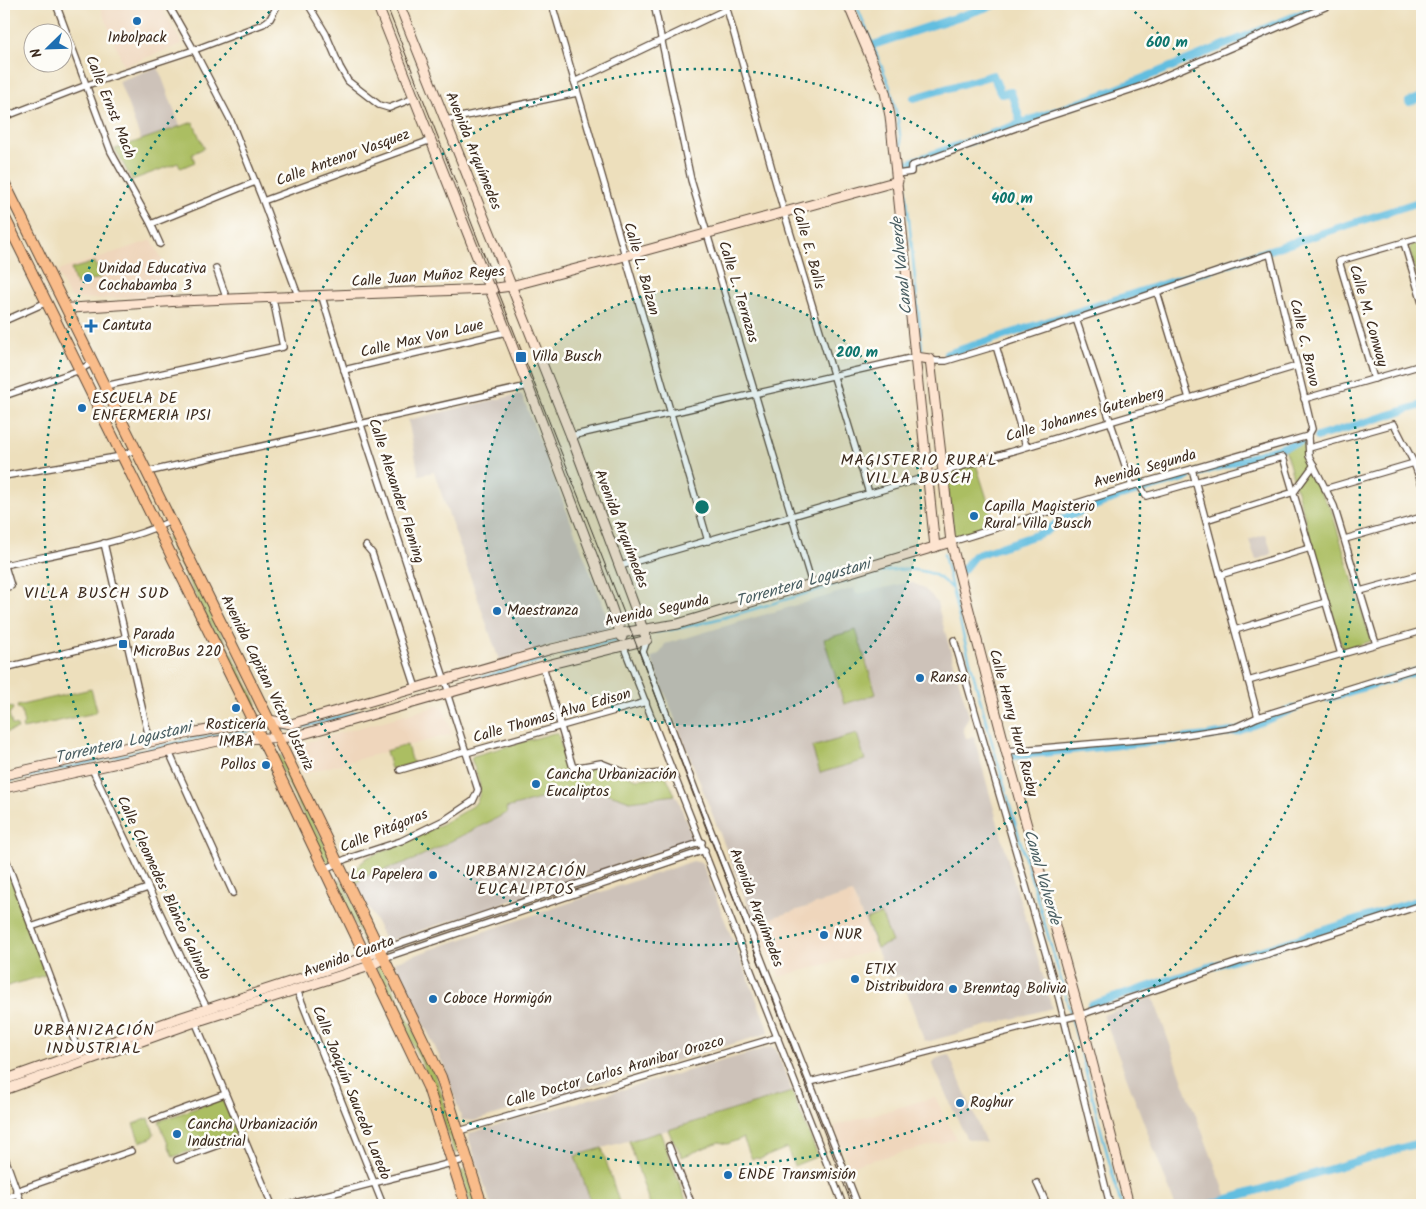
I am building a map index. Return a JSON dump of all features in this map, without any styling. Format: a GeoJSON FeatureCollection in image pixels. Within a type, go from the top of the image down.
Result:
{"type":"FeatureCollection","features":[{"type":"Feature","properties":{"kind":"main road","name":"Avenida Capitan Víctor Ustariz"},"geometry":{"type":"LineString","coordinates":[[4,182],[278,738],[441,1077],[482,1205]]}},
{"type":"Feature","properties":{"kind":"main road","name":"Avenida Capitan Víctor Ustariz"},"geometry":{"type":"LineString","coordinates":[[4,216],[262,738],[428,1086],[466,1205]]}},
{"type":"Feature","properties":{"kind":"main road"},"geometry":{"type":"LineString","coordinates":[[247,708],[255,709],[261,704]]}},
{"type":"Feature","properties":{"kind":"main road"},"geometry":{"type":"LineString","coordinates":[[272,760],[275,753],[278,752],[286,755]]}},
{"type":"Feature","properties":{"kind":"street","name":"Calle Ernst Mach"},"geometry":{"type":"LineString","coordinates":[[56,4],[111,152],[160,244]]}},
{"type":"Feature","properties":{"kind":"street"},"geometry":{"type":"LineString","coordinates":[[168,4],[230,119],[263,200],[299,298]]}},
{"type":"Feature","properties":{"kind":"street"},"geometry":{"type":"LineString","coordinates":[[4,117],[87,85],[194,50],[263,24],[270,19],[278,4]]}},
{"type":"Feature","properties":{"kind":"street"},"geometry":{"type":"LineString","coordinates":[[308,4],[326,34],[348,82],[379,105],[389,108],[414,98]]}},
{"type":"Feature","properties":{"kind":"street","name":"Avenida Arquímedes"},"geometry":{"type":"LineString","coordinates":[[377,4],[528,386],[623,645],[672,772],[702,842],[843,1205]]}},
{"type":"Feature","properties":{"kind":"street","name":"Avenida Arquímedes"},"geometry":{"type":"LineString","coordinates":[[399,4],[571,436],[647,640],[644,652],[705,816],[858,1205]]}},
{"type":"Feature","properties":{"kind":"street","name":"Calle L. Balzan"},"geometry":{"type":"LineString","coordinates":[[552,4],[708,541]]}},
{"type":"Feature","properties":{"kind":"street","name":"Calle L. Terrazas"},"geometry":{"type":"LineString","coordinates":[[654,4],[691,180],[812,584]]}},
{"type":"Feature","properties":{"kind":"street"},"geometry":{"type":"LineString","coordinates":[[848,4],[885,92],[890,116],[935,547]]}},
{"type":"Feature","properties":{"kind":"street"},"geometry":{"type":"LineString","coordinates":[[897,178],[911,169],[1032,122],[1142,86],[1332,4]]}},
{"type":"Feature","properties":{"kind":"street","name":"Calle E. Balls"},"geometry":{"type":"LineString","coordinates":[[661,40],[728,9],[784,212],[832,376],[869,493]]}},
{"type":"Feature","properties":{"kind":"street"},"geometry":{"type":"LineString","coordinates":[[574,82],[661,40]]}},
{"type":"Feature","properties":{"kind":"street"},"geometry":{"type":"LineString","coordinates":[[446,120],[577,93]]}},
{"type":"Feature","properties":{"kind":"street","name":"Calle Antenor Vasquez"},"geometry":{"type":"LineString","coordinates":[[263,200],[431,140]]}},
{"type":"Feature","properties":{"kind":"street","name":"Calle Juan Muñoz Reyes"},"geometry":{"type":"LineString","coordinates":[[67,310],[72,308],[227,300],[489,290],[511,286],[708,234],[897,178]]}},
{"type":"Feature","properties":{"kind":"street","name":"Calle Antenor Vasquez"},"geometry":{"type":"LineString","coordinates":[[151,224],[255,182]]}},
{"type":"Feature","properties":{"kind":"street"},"geometry":{"type":"LineString","coordinates":[[1422,237],[1404,243],[1422,303]]}},
{"type":"Feature","properties":{"kind":"street","name":"Calle M. Conway"},"geometry":{"type":"LineString","coordinates":[[1374,379],[1339,261],[1404,243]]}},
{"type":"Feature","properties":{"kind":"street","name":"Calle C. Bravo"},"geometry":{"type":"LineString","coordinates":[[1157,292],[1270,254],[1312,429],[1308,436],[1309,456],[1334,506],[1376,644]]}},
{"type":"Feature","properties":{"kind":"street"},"geometry":{"type":"LineString","coordinates":[[216,268],[227,300]]}},
{"type":"Feature","properties":{"kind":"street"},"geometry":{"type":"LineString","coordinates":[[571,436],[915,357],[946,361],[1157,292],[1189,398]]}},
{"type":"Feature","properties":{"kind":"street","name":"Calle Alexander Fleming"},"geometry":{"type":"LineString","coordinates":[[322,297],[361,425],[446,680],[448,693],[478,790],[476,796]]}},
{"type":"Feature","properties":{"kind":"street"},"geometry":{"type":"LineString","coordinates":[[105,386],[283,347],[274,299]]}},
{"type":"Feature","properties":{"kind":"street"},"geometry":{"type":"LineString","coordinates":[[4,321],[46,302]]}},
{"type":"Feature","properties":{"kind":"street"},"geometry":{"type":"LineString","coordinates":[[1076,319],[1132,486]]}},
{"type":"Feature","properties":{"kind":"street","name":"Calle Max Von Laue"},"geometry":{"type":"LineString","coordinates":[[344,370],[506,332]]}},
{"type":"Feature","properties":{"kind":"street"},"geometry":{"type":"LineString","coordinates":[[996,346],[1026,446]]}},
{"type":"Feature","properties":{"kind":"street","name":"Calle Henry Hurd Rusby"},"geometry":{"type":"LineString","coordinates":[[930,359],[952,542],[1006,750],[1130,1205]]}},
{"type":"Feature","properties":{"kind":"street"},"geometry":{"type":"LineString","coordinates":[[4,396],[80,370],[93,362]]}},
{"type":"Feature","properties":{"kind":"street"},"geometry":{"type":"LineString","coordinates":[[1304,399],[1422,365]]}},
{"type":"Feature","properties":{"kind":"street","name":"Calle Johannes Gutenberg"},"geometry":{"type":"LineString","coordinates":[[620,566],[1297,366]]}},
{"type":"Feature","properties":{"kind":"street"},"geometry":{"type":"LineString","coordinates":[[147,472],[528,386]]}},
{"type":"Feature","properties":{"kind":"street"},"geometry":{"type":"LineString","coordinates":[[1309,448],[1394,424],[1414,463],[1422,485]]}},
{"type":"Feature","properties":{"kind":"street","name":"Avenida Segunda"},"geometry":{"type":"LineString","coordinates":[[4,775],[190,733],[269,720],[291,724],[552,649],[620,633],[678,624],[1132,486],[1308,436]]}},
{"type":"Feature","properties":{"kind":"street"},"geometry":{"type":"LineString","coordinates":[[4,476],[122,456],[136,449]]}},
{"type":"Feature","properties":{"kind":"street"},"geometry":{"type":"LineString","coordinates":[[1139,484],[1146,496],[1283,457],[1340,654]]}},
{"type":"Feature","properties":{"kind":"street"},"geometry":{"type":"LineString","coordinates":[[1325,490],[1414,463]]}},
{"type":"Feature","properties":{"kind":"street"},"geometry":{"type":"LineString","coordinates":[[1206,520],[1294,492],[1314,465]]}},
{"type":"Feature","properties":{"kind":"street"},"geometry":{"type":"LineString","coordinates":[[1192,469],[1258,717]]}},
{"type":"Feature","properties":{"kind":"street"},"geometry":{"type":"LineString","coordinates":[[1345,539],[1422,517]]}},
{"type":"Feature","properties":{"kind":"street"},"geometry":{"type":"LineString","coordinates":[[4,588],[11,586],[4,564],[104,543],[157,528],[171,521]]}},
{"type":"Feature","properties":{"kind":"street"},"geometry":{"type":"LineString","coordinates":[[104,543],[150,742]]}},
{"type":"Feature","properties":{"kind":"street"},"geometry":{"type":"LineString","coordinates":[[366,546],[372,553],[416,688]]}},
{"type":"Feature","properties":{"kind":"street"},"geometry":{"type":"LineString","coordinates":[[1220,575],[1310,548]]}},
{"type":"Feature","properties":{"kind":"street"},"geometry":{"type":"LineString","coordinates":[[1360,591],[1422,574]]}},
{"type":"Feature","properties":{"kind":"street"},"geometry":{"type":"LineString","coordinates":[[1235,630],[1326,602]]}},
{"type":"Feature","properties":{"kind":"street"},"geometry":{"type":"LineString","coordinates":[[1248,681],[1422,631]]}},
{"type":"Feature","properties":{"kind":"street"},"geometry":{"type":"LineString","coordinates":[[4,668],[126,638]]}},
{"type":"Feature","properties":{"kind":"street","name":"Avenida Segunda"},"geometry":{"type":"LineString","coordinates":[[4,788],[218,741],[293,738],[542,666],[647,640]]}},
{"type":"Feature","properties":{"kind":"street"},"geometry":{"type":"LineString","coordinates":[[954,640],[1065,1018],[1110,1205]]}},
{"type":"Feature","properties":{"kind":"street"},"geometry":{"type":"LineString","coordinates":[[542,666],[572,768],[601,763],[633,776],[672,772]]}},
{"type":"Feature","properties":{"kind":"street"},"geometry":{"type":"LineString","coordinates":[[1006,750],[1171,737],[1236,727],[1258,717],[1422,666]]}},
{"type":"Feature","properties":{"kind":"street","name":"Calle Thomas Alva Edison"},"geometry":{"type":"LineString","coordinates":[[400,770],[646,702]]}},
{"type":"Feature","properties":{"kind":"street"},"geometry":{"type":"LineString","coordinates":[[169,752],[233,893]]}},
{"type":"Feature","properties":{"kind":"street","name":"Calle Cleomedes Blanco Galindo"},"geometry":{"type":"LineString","coordinates":[[92,769],[209,1013]]}},
{"type":"Feature","properties":{"kind":"street","name":"Calle Pitágoras"},"geometry":{"type":"LineString","coordinates":[[324,869],[408,838],[446,819],[468,805],[476,796]]}},
{"type":"Feature","properties":{"kind":"street","name":"Avenida Cuarta"},"geometry":{"type":"LineString","coordinates":[[209,1013],[297,990],[382,954],[497,911],[702,842]]}},
{"type":"Feature","properties":{"kind":"street","name":"Avenida Cuarta"},"geometry":{"type":"LineString","coordinates":[[382,954],[500,919],[705,850]]}},
{"type":"Feature","properties":{"kind":"street"},"geometry":{"type":"LineString","coordinates":[[4,854],[80,1053]]}},
{"type":"Feature","properties":{"kind":"street"},"geometry":{"type":"LineString","coordinates":[[31,927],[148,888]]}},
{"type":"Feature","properties":{"kind":"street"},"geometry":{"type":"LineString","coordinates":[[810,1082],[1078,1015],[1241,961],[1422,905]]}},
{"type":"Feature","properties":{"kind":"street"},"geometry":{"type":"LineString","coordinates":[[497,911],[500,919]]}},
{"type":"Feature","properties":{"kind":"street","name":"Avenida Cuarta"},"geometry":{"type":"LineString","coordinates":[[4,1085],[194,1018],[368,961]]}},
{"type":"Feature","properties":{"kind":"street","name":"Calle Joaquín Saucedo Laredo"},"geometry":{"type":"LineString","coordinates":[[297,990],[383,1205]]}},
{"type":"Feature","properties":{"kind":"street"},"geometry":{"type":"LineString","coordinates":[[194,1018],[272,1205]]}},
{"type":"Feature","properties":{"kind":"street","name":"Avenida Cuarta"},"geometry":{"type":"LineString","coordinates":[[4,1085],[80,1053],[194,1018]]}},
{"type":"Feature","properties":{"kind":"street","name":"Calle Doctor Carlos Aranibar Orozco"},"geometry":{"type":"LineString","coordinates":[[459,1131],[778,1037]]}},
{"type":"Feature","properties":{"kind":"street"},"geometry":{"type":"LineString","coordinates":[[153,1120],[225,1094]]}},
{"type":"Feature","properties":{"kind":"street"},"geometry":{"type":"LineString","coordinates":[[177,1160],[243,1136]]}},
{"type":"Feature","properties":{"kind":"street"},"geometry":{"type":"LineString","coordinates":[[669,1146],[692,1205]]}},
{"type":"Feature","properties":{"kind":"street"},"geometry":{"type":"LineString","coordinates":[[4,1198],[131,1151]]}},
{"type":"Feature","properties":{"kind":"street"},"geometry":{"type":"LineString","coordinates":[[4,1155],[22,1205]]}},
{"type":"Feature","properties":{"kind":"street"},"geometry":{"type":"LineString","coordinates":[[287,1205],[467,1160]]}},
{"type":"Feature","properties":{"kind":"street"},"geometry":{"type":"LineString","coordinates":[[1037,1183],[1047,1205]]}},
{"type":"Feature","properties":{"kind":"shaded area","name":"Inbolpack"},"geometry":{"type":"Polygon","coordinates":[[[99,4],[160,4],[182,44],[124,66],[99,4]]]}},
{"type":"Feature","properties":{"kind":"shaded area"},"geometry":{"type":"Polygon","coordinates":[[[158,67],[180,126],[141,140],[119,81],[158,67]]]}},
{"type":"Feature","properties":{"kind":"shaded area"},"geometry":{"type":"Polygon","coordinates":[[[152,240],[163,261],[172,291],[171,295],[168,297],[76,299],[69,296],[57,271],[152,240]]]}},
{"type":"Feature","properties":{"kind":"shaded area"},"geometry":{"type":"Polygon","coordinates":[[[519,394],[522,395],[611,626],[609,629],[499,660],[434,472],[419,475],[408,420],[519,394]]]}},
{"type":"Feature","properties":{"kind":"shaded area"},"geometry":{"type":"Polygon","coordinates":[[[1266,534],[1272,554],[1256,560],[1249,540],[1266,534]]]}},
{"type":"Feature","properties":{"kind":"shaded area"},"geometry":{"type":"Polygon","coordinates":[[[910,582],[922,587],[937,603],[969,716],[963,728],[966,738],[974,737],[1013,878],[1052,1008],[930,1041],[924,1040],[901,976],[889,978],[852,893],[755,923],[651,658],[660,653],[665,644],[854,588],[856,594],[910,582]]]}},
{"type":"Feature","properties":{"kind":"shaded area"},"geometry":{"type":"Polygon","coordinates":[[[438,706],[442,707],[445,712],[452,734],[303,774],[293,750],[296,745],[438,706]]]}},
{"type":"Feature","properties":{"kind":"shaded area","name":"La Papelera"},"geometry":{"type":"Polygon","coordinates":[[[595,789],[630,801],[675,795],[693,840],[386,942],[357,884],[363,877],[413,860],[507,813],[506,808],[555,795],[595,789]]]}},
{"type":"Feature","properties":{"kind":"shaded area"},"geometry":{"type":"Polygon","coordinates":[[[693,861],[702,863],[769,1033],[474,1121],[462,1120],[444,1066],[394,962],[693,861]]]}},
{"type":"Feature","properties":{"kind":"shaded area","name":"NUR"},"geometry":{"type":"Polygon","coordinates":[[[852,893],[876,950],[779,977],[775,961],[768,955],[755,923],[852,893]]]}},
{"type":"Feature","properties":{"kind":"shaded area"},"geometry":{"type":"Polygon","coordinates":[[[1153,997],[1227,1197],[1197,1205],[1175,1205],[1103,1015],[1153,997]]]}},
{"type":"Feature","properties":{"kind":"shaded area"},"geometry":{"type":"Polygon","coordinates":[[[771,1047],[776,1049],[792,1092],[668,1130],[576,1155],[592,1205],[491,1205],[469,1139],[470,1133],[771,1047]]]}},
{"type":"Feature","properties":{"kind":"shaded area","name":"Roghur"},"geometry":{"type":"Polygon","coordinates":[[[949,1055],[986,1143],[966,1138],[932,1063],[937,1058],[949,1055]]]}},
{"type":"Feature","properties":{"kind":"shaded area"},"geometry":{"type":"Polygon","coordinates":[[[935,1097],[956,1139],[849,1166],[834,1126],[935,1097]]]}},
{"type":"Feature","properties":{"kind":"green space"},"geometry":{"type":"Polygon","coordinates":[[[193,122],[204,148],[192,154],[195,162],[181,168],[178,163],[132,180],[115,149],[193,122]]]}},
{"type":"Feature","properties":{"kind":"green space"},"geometry":{"type":"Polygon","coordinates":[[[1422,241],[1422,294],[1410,247],[1422,241]]]}},
{"type":"Feature","properties":{"kind":"green space"},"geometry":{"type":"Polygon","coordinates":[[[95,262],[100,278],[76,285],[71,269],[95,262]]]}},
{"type":"Feature","properties":{"kind":"green space"},"geometry":{"type":"Polygon","coordinates":[[[1305,444],[1311,478],[1331,509],[1371,641],[1343,650],[1285,450],[1305,444]]]}},
{"type":"Feature","properties":{"kind":"green space"},"geometry":{"type":"Polygon","coordinates":[[[976,464],[995,524],[954,536],[947,478],[950,472],[976,464]]]}},
{"type":"Feature","properties":{"kind":"green space"},"geometry":{"type":"Polygon","coordinates":[[[172,535],[257,704],[254,707],[251,705],[167,539],[172,535]]]}},
{"type":"Feature","properties":{"kind":"green space"},"geometry":{"type":"Polygon","coordinates":[[[856,630],[876,694],[844,704],[824,639],[856,630]]]}},
{"type":"Feature","properties":{"kind":"green space"},"geometry":{"type":"Polygon","coordinates":[[[91,689],[97,710],[95,713],[23,729],[22,726],[24,724],[21,710],[17,706],[91,689]]]}},
{"type":"Feature","properties":{"kind":"green space"},"geometry":{"type":"Polygon","coordinates":[[[12,707],[13,709],[9,714],[12,725],[17,726],[18,729],[4,733],[4,709],[12,707]]]}},
{"type":"Feature","properties":{"kind":"green space"},"geometry":{"type":"Polygon","coordinates":[[[554,733],[558,734],[570,772],[601,766],[637,779],[666,776],[675,795],[630,801],[595,789],[555,795],[506,808],[507,813],[413,860],[363,877],[357,884],[350,873],[368,857],[397,846],[473,806],[477,801],[480,789],[471,758],[473,756],[554,733]]]}},
{"type":"Feature","properties":{"kind":"green space"},"geometry":{"type":"Polygon","coordinates":[[[857,734],[865,760],[820,773],[812,747],[857,734]]]}},
{"type":"Feature","properties":{"kind":"green space"},"geometry":{"type":"Polygon","coordinates":[[[407,745],[411,760],[415,763],[391,769],[386,751],[407,745]]]}},
{"type":"Feature","properties":{"kind":"green space"},"geometry":{"type":"Polygon","coordinates":[[[281,755],[332,859],[331,862],[325,861],[277,759],[277,756],[281,755]]]}},
{"type":"Feature","properties":{"kind":"green space"},"geometry":{"type":"Polygon","coordinates":[[[4,859],[46,975],[4,987],[4,859]]]}},
{"type":"Feature","properties":{"kind":"green space"},"geometry":{"type":"Polygon","coordinates":[[[340,880],[343,882],[371,942],[368,946],[365,945],[336,885],[340,880]]]}},
{"type":"Feature","properties":{"kind":"green space"},"geometry":{"type":"Polygon","coordinates":[[[881,914],[892,942],[877,948],[866,920],[881,914]]]}},
{"type":"Feature","properties":{"kind":"green space"},"geometry":{"type":"Polygon","coordinates":[[[381,964],[436,1077],[460,1151],[458,1153],[454,1152],[430,1080],[376,968],[376,965],[381,964]]]}},
{"type":"Feature","properties":{"kind":"green space"},"geometry":{"type":"Polygon","coordinates":[[[792,1092],[818,1156],[794,1166],[787,1148],[760,1159],[752,1159],[743,1138],[727,1144],[719,1142],[682,1157],[668,1130],[792,1092]]]}},
{"type":"Feature","properties":{"kind":"green space"},"geometry":{"type":"Polygon","coordinates":[[[222,1099],[238,1134],[173,1157],[159,1121],[222,1099]]]}},
{"type":"Feature","properties":{"kind":"green space"},"geometry":{"type":"Polygon","coordinates":[[[149,1118],[154,1134],[151,1138],[140,1142],[133,1124],[149,1118]]]}},
{"type":"Feature","properties":{"kind":"green space"},"geometry":{"type":"Polygon","coordinates":[[[660,1132],[688,1205],[650,1205],[629,1141],[660,1132]]]}},
{"type":"Feature","properties":{"kind":"green space"},"geometry":{"type":"Polygon","coordinates":[[[602,1148],[620,1205],[592,1205],[575,1156],[602,1148]]]}},
{"type":"Feature","properties":{"kind":"green space"},"geometry":{"type":"Polygon","coordinates":[[[465,1169],[479,1205],[471,1205],[461,1174],[461,1171],[465,1169]]]}},
{"type":"Feature","properties":{"kind":"waterway","name":"Canal Valverde"},"geometry":{"type":"LineString","coordinates":[[856,4],[890,87],[898,120],[904,164]]}},
{"type":"Feature","properties":{"kind":"waterway"},"geometry":{"type":"LineString","coordinates":[[873,45],[997,4]]}},
{"type":"Feature","properties":{"kind":"waterway"},"geometry":{"type":"LineString","coordinates":[[914,161],[1107,93],[1325,4]]}},
{"type":"Feature","properties":{"kind":"waterway"},"geometry":{"type":"LineString","coordinates":[[914,98],[993,75],[1001,94],[1011,92],[1021,123]]}},
{"type":"Feature","properties":{"kind":"waterway"},"geometry":{"type":"LineString","coordinates":[[1409,102],[1422,97]]}},
{"type":"Feature","properties":{"kind":"waterway","name":"Canal Valverde"},"geometry":{"type":"LineString","coordinates":[[905,180],[922,349]]}},
{"type":"Feature","properties":{"kind":"waterway"},"geometry":{"type":"LineString","coordinates":[[947,354],[1422,201]]}},
{"type":"Feature","properties":{"kind":"waterway"},"geometry":{"type":"LineString","coordinates":[[1317,437],[1422,405]]}},
{"type":"Feature","properties":{"kind":"waterway"},"geometry":{"type":"LineString","coordinates":[[1198,473],[1303,441]]}},
{"type":"Feature","properties":{"kind":"waterway"},"geometry":{"type":"LineString","coordinates":[[963,570],[974,556],[1045,532],[1062,519],[1117,497],[1187,477]]}},
{"type":"Feature","properties":{"kind":"waterway","name":"Canal Valverde"},"geometry":{"type":"LineString","coordinates":[[944,554],[987,725],[1069,1008],[1121,1205]]}},
{"type":"Feature","properties":{"kind":"waterway","name":"Torrentera Logustani"},"geometry":{"type":"LineString","coordinates":[[656,632],[715,620],[862,576],[888,571],[915,570],[926,572],[938,577],[951,588]]}},
{"type":"Feature","properties":{"kind":"waterway","name":"Torrentera Logustani"},"geometry":{"type":"LineString","coordinates":[[561,654],[617,640]]}},
{"type":"Feature","properties":{"kind":"waterway","name":"Torrentera Logustani"},"geometry":{"type":"LineString","coordinates":[[455,685],[545,659]]}},
{"type":"Feature","properties":{"kind":"waterway"},"geometry":{"type":"LineString","coordinates":[[1328,698],[1422,670]]}},
{"type":"Feature","properties":{"kind":"waterway","name":"Torrentera Logustani"},"geometry":{"type":"LineString","coordinates":[[280,728],[299,728],[441,689]]}},
{"type":"Feature","properties":{"kind":"waterway"},"geometry":{"type":"LineString","coordinates":[[1012,756],[1207,736],[1238,731],[1296,708]]}},
{"type":"Feature","properties":{"kind":"waterway","name":"Torrentera Logustani"},"geometry":{"type":"LineString","coordinates":[[4,782],[196,738],[249,731]]}},
{"type":"Feature","properties":{"kind":"waterway"},"geometry":{"type":"LineString","coordinates":[[1091,1005],[1422,899]]}},
{"type":"Feature","properties":{"kind":"waterway"},"geometry":{"type":"LineString","coordinates":[[1208,1205],[1422,1142]]}},
{"type":"Feature","properties":{"kind":"tram line"},"geometry":{"type":"LineString","coordinates":[[386,4],[631,631],[852,1205]]}},
{"type":"Feature","properties":{"kind":"place","name":"Inbolpack"},"geometry":{"type":"Point","coordinates":[137,21]}},
{"type":"Feature","properties":{"kind":"place","name":"Unidad Educativa Cochabamba 3"},"geometry":{"type":"Point","coordinates":[88,278]}},
{"type":"Feature","properties":{"kind":"place","name":"Cantuta"},"geometry":{"type":"Point","coordinates":[91,326]}},
{"type":"Feature","properties":{"kind":"place","name":"Villa Busch"},"geometry":{"type":"Point","coordinates":[521,357]}},
{"type":"Feature","properties":{"kind":"place","name":"ESCUELA DE ENFERMERIA IPSI"},"geometry":{"type":"Point","coordinates":[82,408]}},
{"type":"Feature","properties":{"kind":"place","name":"Capilla Magisterio Rural Villa Busch"},"geometry":{"type":"Point","coordinates":[974,516]}},
{"type":"Feature","properties":{"kind":"place","name":"Maestranza"},"geometry":{"type":"Point","coordinates":[497,611]}},
{"type":"Feature","properties":{"kind":"place","name":"Parada MicroBus 220"},"geometry":{"type":"Point","coordinates":[123,644]}},
{"type":"Feature","properties":{"kind":"place","name":"Ransa"},"geometry":{"type":"Point","coordinates":[920,678]}},
{"type":"Feature","properties":{"kind":"place","name":"Rosticería IMBA"},"geometry":{"type":"Point","coordinates":[236,708]}},
{"type":"Feature","properties":{"kind":"place","name":"Pollos"},"geometry":{"type":"Point","coordinates":[266,765]}},
{"type":"Feature","properties":{"kind":"place","name":"Cancha Urbanización Eucaliptos"},"geometry":{"type":"Point","coordinates":[536,784]}},
{"type":"Feature","properties":{"kind":"place","name":"La Papelera"},"geometry":{"type":"Point","coordinates":[433,875]}},
{"type":"Feature","properties":{"kind":"place","name":"NUR"},"geometry":{"type":"Point","coordinates":[824,935]}},
{"type":"Feature","properties":{"kind":"place","name":"ETIX Distribuidora"},"geometry":{"type":"Point","coordinates":[855,979]}},
{"type":"Feature","properties":{"kind":"place","name":"Brenntag Bolivia"},"geometry":{"type":"Point","coordinates":[953,989]}},
{"type":"Feature","properties":{"kind":"place","name":"Coboce Hormigón"},"geometry":{"type":"Point","coordinates":[433,999]}},
{"type":"Feature","properties":{"kind":"place","name":"Roghur"},"geometry":{"type":"Point","coordinates":[960,1103]}},
{"type":"Feature","properties":{"kind":"place","name":"Cancha Urbanización Industrial"},"geometry":{"type":"Point","coordinates":[177,1134]}},
{"type":"Feature","properties":{"kind":"place","name":"ENDE Transmisión"},"geometry":{"type":"Point","coordinates":[728,1175]}},
{"type":"Feature","properties":{"kind":"district","name":"MAGISTERIO RURAL VILLA BUSCH"},"geometry":{"type":"Point","coordinates":[919,469]}},
{"type":"Feature","properties":{"kind":"district","name":"VILLA BUSCH SUD"},"geometry":{"type":"Point","coordinates":[97,593]}},
{"type":"Feature","properties":{"kind":"district","name":"URBANIZACIÓN EUCALIPTOS"},"geometry":{"type":"Point","coordinates":[526,880]}},
{"type":"Feature","properties":{"kind":"district","name":"URBANIZACIÓN INDUSTRIAL"},"geometry":{"type":"Point","coordinates":[94,1039]}}]}
